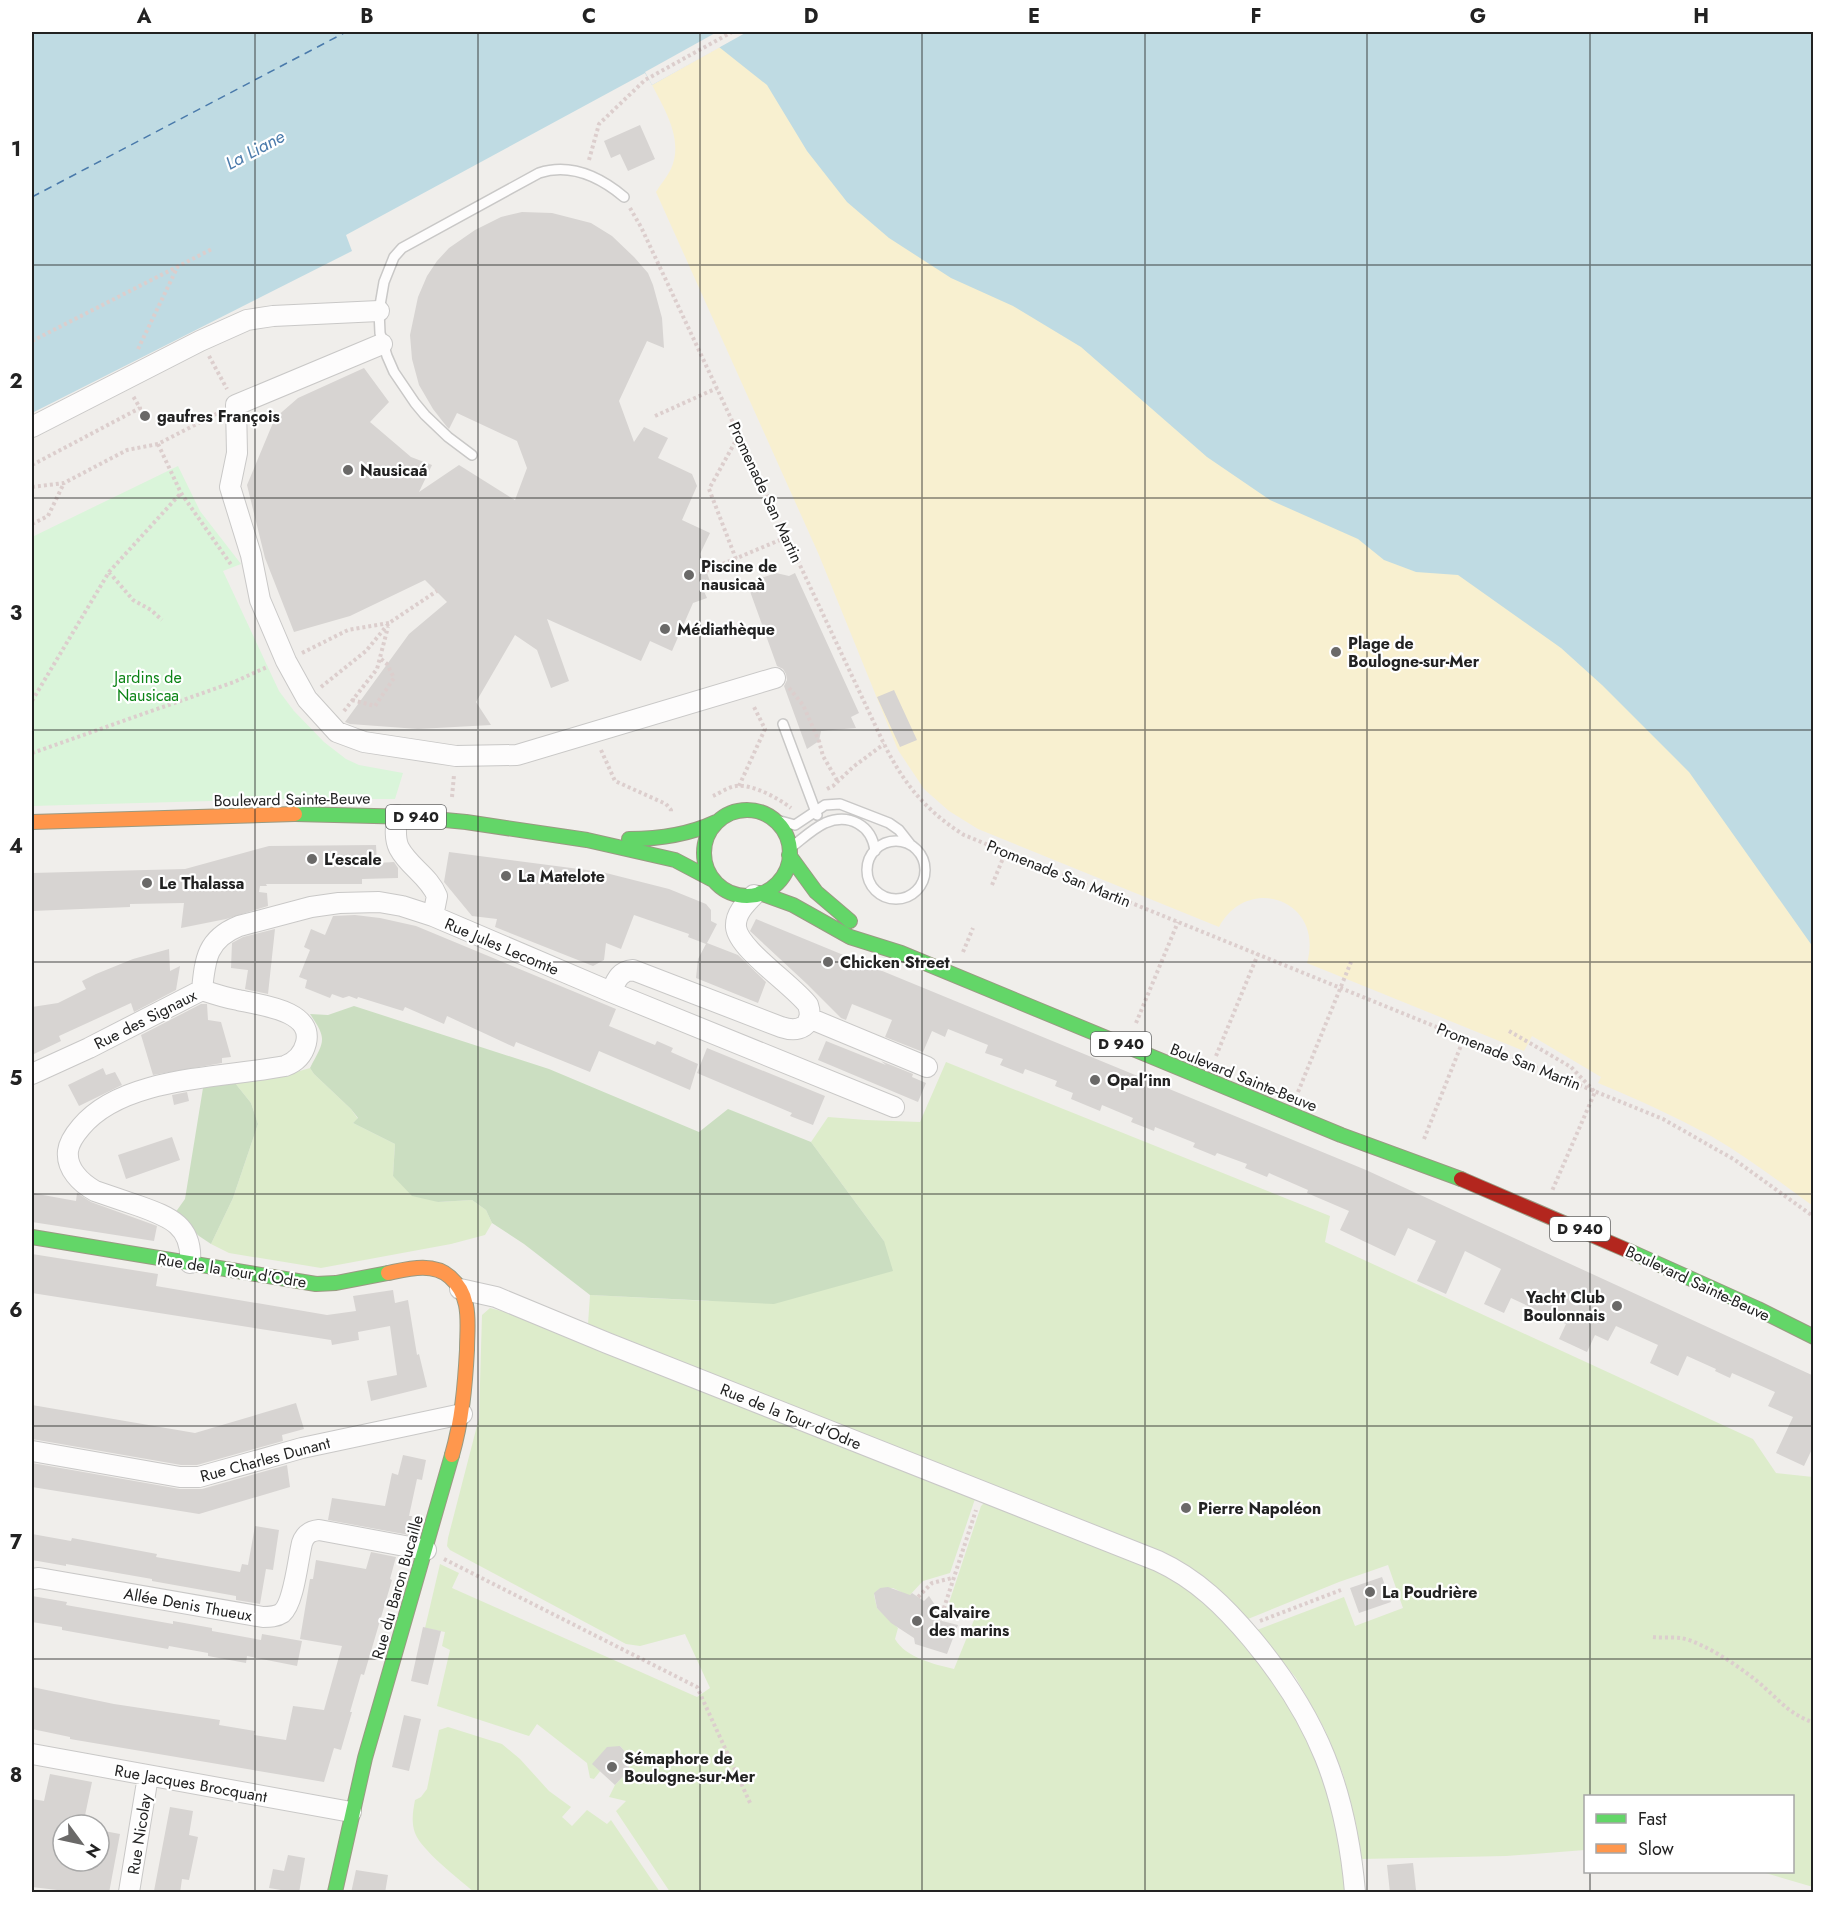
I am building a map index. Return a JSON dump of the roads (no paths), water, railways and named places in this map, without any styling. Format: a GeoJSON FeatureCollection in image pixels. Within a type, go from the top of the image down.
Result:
{"type":"FeatureCollection","features":[{"type":"Feature","properties":{"kind":"main road"},"geometry":{"type":"LineString","coordinates":[[744,810],[757,811],[773,819],[784,831],[789,852],[787,868],[780,879],[768,890],[757,894],[732,893],[713,880],[705,864],[704,850],[708,833],[716,822],[731,812],[744,810]]}},
{"type":"Feature","properties":{"kind":"main road","name":"Boulevard Sainte-Beuve"},"geometry":{"type":"LineString","coordinates":[[32,822],[300,814],[397,815],[466,822],[587,840],[675,861],[713,880]]}},
{"type":"Feature","properties":{"kind":"main road","name":"Boulevard Sainte-Beuve"},"geometry":{"type":"LineString","coordinates":[[587,840],[674,837],[691,834],[716,822]]}},
{"type":"Feature","properties":{"kind":"main road","name":"Boulevard Sainte-Beuve"},"geometry":{"type":"LineString","coordinates":[[789,852],[810,886],[830,906],[858,927],[901,953]]}},
{"type":"Feature","properties":{"kind":"main road","name":"Boulevard Sainte-Beuve"},"geometry":{"type":"LineString","coordinates":[[757,894],[794,905],[850,937],[901,953],[1341,1135],[1447,1173],[1582,1230],[1758,1309],[1814,1337]]}},
{"type":"Feature","properties":{"kind":"main road","name":"Boulevard Sainte-Beuve"},"geometry":{"type":"LineString","coordinates":[[1341,1135],[1506,1214]]}},
{"type":"Feature","properties":{"kind":"main road","name":"Rue de la Tour d'Odre"},"geometry":{"type":"LineString","coordinates":[[32,1237],[316,1284],[336,1283],[425,1268],[434,1269],[449,1276],[460,1289]]}},
{"type":"Feature","properties":{"kind":"main road","name":"Rue du Baron Bucaille"},"geometry":{"type":"LineString","coordinates":[[335,1893],[351,1812],[368,1744],[426,1550],[462,1414],[468,1324],[466,1304],[460,1289]]}},
{"type":"Feature","properties":{"kind":"street"},"geometry":{"type":"LineString","coordinates":[[32,427],[235,325],[260,318],[379,311]]}},
{"type":"Feature","properties":{"kind":"street"},"geometry":{"type":"LineString","coordinates":[[382,344],[236,405],[237,453],[230,487],[251,555],[260,600],[286,661],[307,699],[338,732],[364,742],[456,756],[517,755],[776,678]]}},
{"type":"Feature","properties":{"kind":"street","name":"Rue Jules Lecomte"},"geometry":{"type":"LineString","coordinates":[[397,815],[396,834],[399,848],[425,877],[437,896],[433,916],[611,992],[894,1107]]}},
{"type":"Feature","properties":{"kind":"street"},"geometry":{"type":"LineString","coordinates":[[611,992],[623,972],[633,970],[789,1029],[801,1028],[809,1018],[810,1009],[805,1000],[753,953],[738,933],[736,924],[739,914],[757,894]]}},
{"type":"Feature","properties":{"kind":"street","name":"Rue des Signaux"},"geometry":{"type":"LineString","coordinates":[[32,1074],[89,1048],[202,990],[204,969],[209,952],[222,934],[239,926],[311,908],[353,902],[391,903],[433,916]]}},
{"type":"Feature","properties":{"kind":"street"},"geometry":{"type":"LineString","coordinates":[[190,1263],[189,1243],[177,1224],[160,1214],[85,1186],[73,1171],[68,1155],[72,1140],[91,1117],[111,1102],[131,1092],[154,1086],[285,1066],[298,1059],[303,1052],[306,1032],[303,1025],[288,1013],[267,1005],[237,1000],[202,990]]}},
{"type":"Feature","properties":{"kind":"street"},"geometry":{"type":"LineString","coordinates":[[809,1018],[927,1068]]}},
{"type":"Feature","properties":{"kind":"street","name":"Rue de la Tour d'Odre"},"geometry":{"type":"LineString","coordinates":[[460,1289],[496,1297],[1168,1566],[1204,1589],[1243,1628],[1282,1677],[1306,1714],[1319,1740],[1337,1790],[1355,1893]]}},
{"type":"Feature","properties":{"kind":"street","name":"Rue Charles Dunant"},"geometry":{"type":"LineString","coordinates":[[32,1451],[180,1477],[199,1477],[308,1446],[462,1414]]}},
{"type":"Feature","properties":{"kind":"street","name":"Allée Denis Thueux"},"geometry":{"type":"LineString","coordinates":[[32,1579],[39,1578],[273,1617],[280,1614],[288,1604],[302,1543],[311,1531],[319,1530],[426,1550]]}},
{"type":"Feature","properties":{"kind":"street","name":"Rue Jacques Brocquant"},"geometry":{"type":"LineString","coordinates":[[32,1754],[351,1812]]}},
{"type":"Feature","properties":{"kind":"street","name":"Rue Nicolay"},"geometry":{"type":"LineString","coordinates":[[129,1893],[148,1776]]}},
{"type":"Feature","properties":{"kind":"lane"},"geometry":{"type":"LineString","coordinates":[[472,455],[442,432],[415,403],[394,372],[382,344],[379,311],[389,268],[394,257],[413,240],[539,173],[549,170],[561,169],[585,174],[601,180],[624,197]]}},
{"type":"Feature","properties":{"kind":"lane"},"geometry":{"type":"LineString","coordinates":[[783,724],[821,825]]}},
{"type":"Feature","properties":{"kind":"lane"},"geometry":{"type":"LineString","coordinates":[[773,819],[795,825],[829,804],[840,804],[889,823],[903,834],[922,857],[925,868],[924,878],[916,892],[902,899],[886,898],[871,885],[868,865],[875,851],[882,845],[902,842],[912,846]]}},
{"type":"Feature","properties":{"kind":"lane"},"geometry":{"type":"LineString","coordinates":[[789,852],[821,825],[840,821],[863,826],[872,836],[875,851]]}},
{"type":"Feature","properties":{"kind":"water","name":"La Liane"},"geometry":{"type":"Polygon","coordinates":[[[32,32],[1813,32],[1813,947],[1689,772],[1602,685],[1561,648],[1458,575],[1416,572],[1384,560],[1358,539],[1270,500],[1207,457],[1081,347],[1013,306],[951,278],[889,238],[847,202],[807,151],[767,85],[719,47],[652,85],[645,73],[346,235],[352,251],[32,413],[32,32]]]}},
{"type":"Feature","properties":{"kind":"place","name":"gaufres François"},"geometry":{"type":"Point","coordinates":[145,416]}},
{"type":"Feature","properties":{"kind":"place","name":"Nausicaá"},"geometry":{"type":"Point","coordinates":[348,470]}},
{"type":"Feature","properties":{"kind":"place","name":"Piscine de nausicaà"},"geometry":{"type":"Point","coordinates":[689,575]}},
{"type":"Feature","properties":{"kind":"place","name":"Médiathèque"},"geometry":{"type":"Point","coordinates":[665,629]}},
{"type":"Feature","properties":{"kind":"place","name":"Plage de Boulogne-sur-Mer"},"geometry":{"type":"Point","coordinates":[1336,652]}},
{"type":"Feature","properties":{"kind":"place","name":"L'escale"},"geometry":{"type":"Point","coordinates":[312,859]}},
{"type":"Feature","properties":{"kind":"place","name":"La Matelote"},"geometry":{"type":"Point","coordinates":[506,876]}},
{"type":"Feature","properties":{"kind":"place","name":"Le Thalassa"},"geometry":{"type":"Point","coordinates":[147,883]}},
{"type":"Feature","properties":{"kind":"place","name":"Chicken Street"},"geometry":{"type":"Point","coordinates":[828,962]}},
{"type":"Feature","properties":{"kind":"place","name":"Opal’inn"},"geometry":{"type":"Point","coordinates":[1095,1080]}},
{"type":"Feature","properties":{"kind":"place","name":"Yacht Club Boulonnais"},"geometry":{"type":"Point","coordinates":[1617,1306]}},
{"type":"Feature","properties":{"kind":"place","name":"Pierre Napoléon"},"geometry":{"type":"Point","coordinates":[1186,1508]}},
{"type":"Feature","properties":{"kind":"place","name":"La Poudrière"},"geometry":{"type":"Point","coordinates":[1370,1592]}},
{"type":"Feature","properties":{"kind":"place","name":"Calvaire des marins"},"geometry":{"type":"Point","coordinates":[917,1621]}},
{"type":"Feature","properties":{"kind":"place","name":"Sémaphore de Boulogne-sur-Mer"},"geometry":{"type":"Point","coordinates":[612,1767]}},
{"type":"Feature","properties":{"kind":"park label","name":"Jardins de Nausicaa"},"geometry":{"type":"Point","coordinates":[148,686]}}]}
